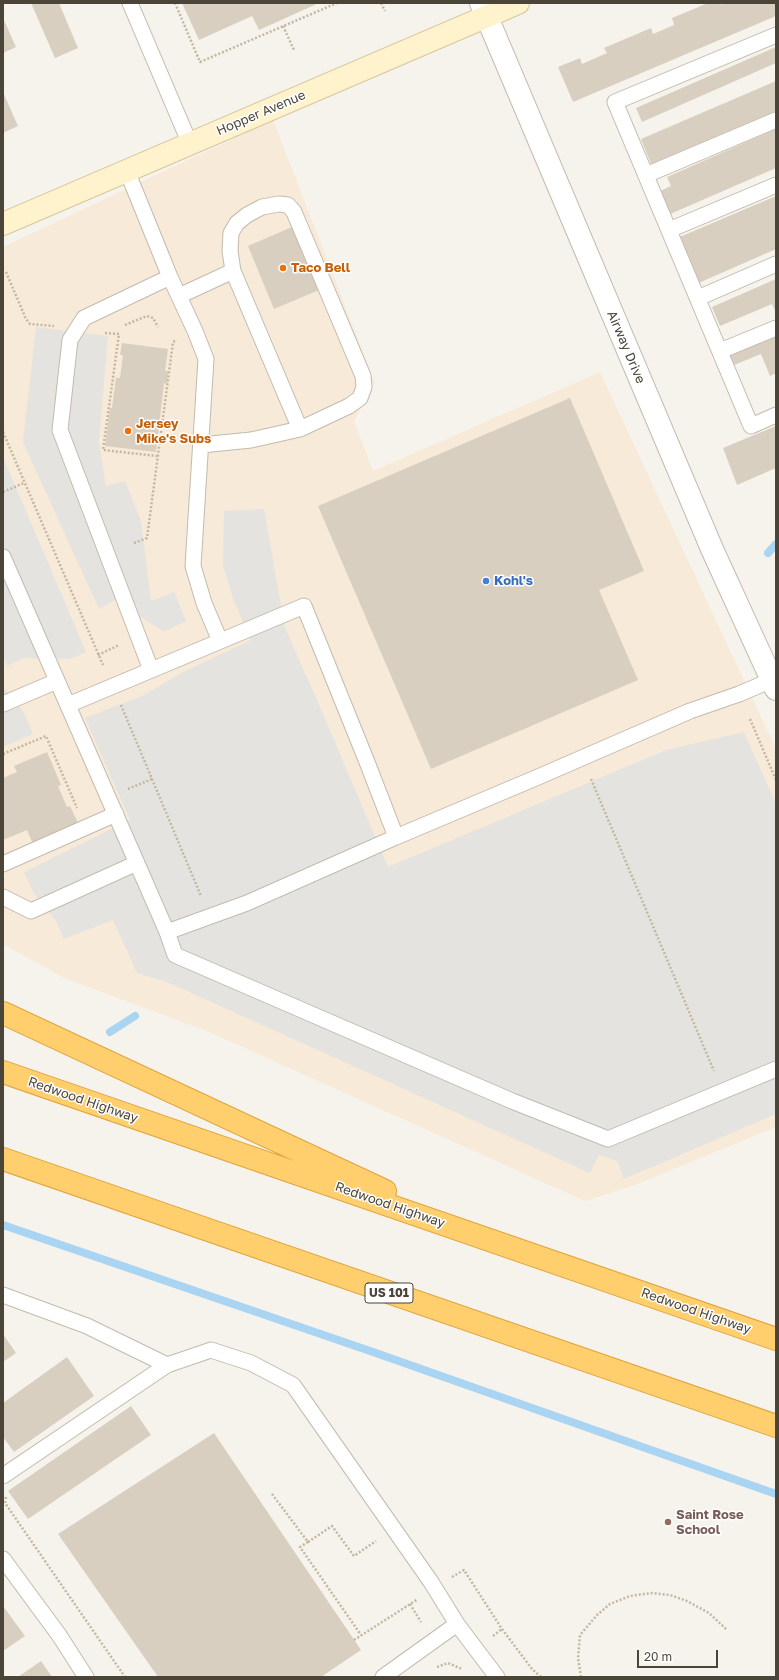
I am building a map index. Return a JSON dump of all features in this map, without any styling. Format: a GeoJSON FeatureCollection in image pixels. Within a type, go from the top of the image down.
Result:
{"type":"FeatureCollection","features":[{"type":"Feature","properties":{"kind":"highway"},"geometry":{"type":"LineString","coordinates":[[3,1013],[492,1240]]}},
{"type":"Feature","properties":{"kind":"highway","name":"Redwood Highway"},"geometry":{"type":"LineString","coordinates":[[3,1072],[776,1339]]}},
{"type":"Feature","properties":{"kind":"highway","name":"US 101"},"geometry":{"type":"LineString","coordinates":[[3,1159],[776,1426]]}},
{"type":"Feature","properties":{"kind":"street","name":"Hopper Avenue"},"geometry":{"type":"LineString","coordinates":[[3,224],[190,144],[484,10],[518,3]]}},
{"type":"Feature","properties":{"kind":"street","name":"Airway Drive"},"geometry":{"type":"LineString","coordinates":[[484,10],[712,549],[772,673]]}},
{"type":"Feature","properties":{"kind":"lane"},"geometry":{"type":"LineString","coordinates":[[130,3],[190,144]]}},
{"type":"Feature","properties":{"kind":"lane"},"geometry":{"type":"LineString","coordinates":[[776,35],[615,102],[751,426],[776,415]]}},
{"type":"Feature","properties":{"kind":"lane"},"geometry":{"type":"LineString","coordinates":[[646,175],[776,120]]}},
{"type":"Feature","properties":{"kind":"lane"},"geometry":{"type":"LineString","coordinates":[[127,171],[170,277],[206,359],[193,566],[204,603],[220,640]]}},
{"type":"Feature","properties":{"kind":"lane"},"geometry":{"type":"LineString","coordinates":[[669,230],[776,186]]}},
{"type":"Feature","properties":{"kind":"lane"},"geometry":{"type":"LineString","coordinates":[[201,445],[251,440],[300,428],[349,406],[360,398],[364,387],[363,376],[294,212],[288,205],[279,204],[262,207],[236,223],[231,233],[230,251],[233,271],[300,428]]}},
{"type":"Feature","properties":{"kind":"lane"},"geometry":{"type":"LineString","coordinates":[[698,298],[776,264]]}},
{"type":"Feature","properties":{"kind":"lane"},"geometry":{"type":"LineString","coordinates":[[179,296],[233,271]]}},
{"type":"Feature","properties":{"kind":"lane"},"geometry":{"type":"LineString","coordinates":[[151,670],[60,430],[70,340],[84,318],[170,277]]}},
{"type":"Feature","properties":{"kind":"lane"},"geometry":{"type":"LineString","coordinates":[[720,351],[776,328]]}},
{"type":"Feature","properties":{"kind":"lane"},"geometry":{"type":"LineString","coordinates":[[3,557],[137,862],[167,932],[175,955],[608,1140],[776,1069]]}},
{"type":"Feature","properties":{"kind":"lane"},"geometry":{"type":"LineString","coordinates":[[68,706],[220,640],[304,606],[396,837]]}},
{"type":"Feature","properties":{"kind":"lane"},"geometry":{"type":"LineString","coordinates":[[167,932],[247,903],[396,837],[690,711],[738,694],[772,673]]}},
{"type":"Feature","properties":{"kind":"lane"},"geometry":{"type":"LineString","coordinates":[[3,704],[57,681]]}},
{"type":"Feature","properties":{"kind":"lane"},"geometry":{"type":"LineString","coordinates":[[3,864],[116,814]]}},
{"type":"Feature","properties":{"kind":"lane"},"geometry":{"type":"LineString","coordinates":[[3,897],[31,912],[137,862]]}},
{"type":"Feature","properties":{"kind":"lane"},"geometry":{"type":"LineString","coordinates":[[3,1295],[87,1326],[167,1365]]}},
{"type":"Feature","properties":{"kind":"lane"},"geometry":{"type":"LineString","coordinates":[[3,1476],[167,1365],[211,1350],[251,1363],[293,1385],[431,1582],[457,1624],[498,1677]]}},
{"type":"Feature","properties":{"kind":"lane"},"geometry":{"type":"LineString","coordinates":[[3,1560],[59,1635],[86,1677]]}},
{"type":"Feature","properties":{"kind":"lane"},"geometry":{"type":"LineString","coordinates":[[383,1677],[430,1645],[457,1624]]}},
{"type":"Feature","properties":{"kind":"path"},"geometry":{"type":"LineString","coordinates":[[175,3],[200,62],[337,3]]}},
{"type":"Feature","properties":{"kind":"path"},"geometry":{"type":"LineString","coordinates":[[381,3],[385,11]]}},
{"type":"Feature","properties":{"kind":"path"},"geometry":{"type":"LineString","coordinates":[[283,26],[294,50]]}},
{"type":"Feature","properties":{"kind":"path"},"geometry":{"type":"LineString","coordinates":[[6,272],[26,319],[30,324],[57,327]]}},
{"type":"Feature","properties":{"kind":"path"},"geometry":{"type":"LineString","coordinates":[[122,326],[146,316],[153,318],[158,327]]}},
{"type":"Feature","properties":{"kind":"path"},"geometry":{"type":"LineString","coordinates":[[116,328],[119,334],[103,450],[157,456]]}},
{"type":"Feature","properties":{"kind":"path"},"geometry":{"type":"LineString","coordinates":[[134,543],[147,538],[173,342],[195,331]]}},
{"type":"Feature","properties":{"kind":"path"},"geometry":{"type":"LineString","coordinates":[[100,332],[119,334]]}},
{"type":"Feature","properties":{"kind":"path"},"geometry":{"type":"LineString","coordinates":[[3,432],[102,665]]}},
{"type":"Feature","properties":{"kind":"path"},"geometry":{"type":"LineString","coordinates":[[3,492],[24,482]]}},
{"type":"Feature","properties":{"kind":"path"},"geometry":{"type":"LineString","coordinates":[[119,701],[210,917]]}},
{"type":"Feature","properties":{"kind":"path"},"geometry":{"type":"LineString","coordinates":[[750,719],[776,780]]}},
{"type":"Feature","properties":{"kind":"path"},"geometry":{"type":"LineString","coordinates":[[3,754],[46,736],[78,812]]}},
{"type":"Feature","properties":{"kind":"path"},"geometry":{"type":"LineString","coordinates":[[127,790],[152,779]]}},
{"type":"Feature","properties":{"kind":"path"},"geometry":{"type":"LineString","coordinates":[[591,779],[723,1092]]}},
{"type":"Feature","properties":{"kind":"path"},"geometry":{"type":"LineString","coordinates":[[272,1494],[308,1542]]}},
{"type":"Feature","properties":{"kind":"path"},"geometry":{"type":"LineString","coordinates":[[6,1497],[5,1503],[125,1677]]}},
{"type":"Feature","properties":{"kind":"path"},"geometry":{"type":"LineString","coordinates":[[361,1635],[300,1547],[332,1526],[354,1556],[362,1550]]}},
{"type":"Feature","properties":{"kind":"path"},"geometry":{"type":"LineString","coordinates":[[447,1580],[464,1570],[502,1629],[532,1669],[541,1677]]}},
{"type":"Feature","properties":{"kind":"path"},"geometry":{"type":"LineString","coordinates":[[582,1677],[578,1658],[580,1635],[597,1615],[610,1604],[630,1596],[652,1593],[670,1595],[687,1601],[709,1614],[726,1629]]}},
{"type":"Feature","properties":{"kind":"path"},"geometry":{"type":"LineString","coordinates":[[354,1640],[420,1598]]}},
{"type":"Feature","properties":{"kind":"path"},"geometry":{"type":"LineString","coordinates":[[410,1604],[422,1624]]}},
{"type":"Feature","properties":{"kind":"path"},"geometry":{"type":"LineString","coordinates":[[488,1640],[502,1629]]}},
{"type":"Feature","properties":{"kind":"path"},"geometry":{"type":"LineString","coordinates":[[435,1668],[448,1663],[456,1666]]}},
{"type":"Feature","properties":{"kind":"shaded area"},"geometry":{"type":"Polygon","coordinates":[[[273,120],[375,383],[354,421],[373,471],[600,372],[776,749],[776,1127],[635,1185],[585,1201],[207,1031],[64,978],[3,944],[3,247],[273,120]]]}},
{"type":"Feature","properties":{"kind":"shaded area"},"geometry":{"type":"Polygon","coordinates":[[[36,327],[108,336],[99,441],[106,486],[125,481],[141,521],[151,601],[174,592],[186,621],[164,632],[115,600],[99,609],[23,442],[36,327]]]}},
{"type":"Feature","properties":{"kind":"shaded area"},"geometry":{"type":"Polygon","coordinates":[[[3,457],[86,652],[70,659],[23,658],[7,666],[3,657],[3,457]]]}},
{"type":"Feature","properties":{"kind":"shaded area"},"geometry":{"type":"Polygon","coordinates":[[[264,509],[285,628],[388,867],[666,750],[744,732],[776,804],[776,1114],[624,1179],[617,1161],[599,1155],[590,1173],[167,982],[137,973],[113,920],[64,939],[56,921],[33,892],[24,872],[130,820],[85,718],[144,695],[185,671],[251,640],[234,601],[223,566],[224,511],[264,509]]]}},
{"type":"Feature","properties":{"kind":"shaded area"},"geometry":{"type":"Polygon","coordinates":[[[3,687],[24,713],[33,734],[3,747],[3,687]]]}},
{"type":"Feature","properties":{"kind":"building"},"geometry":{"type":"Polygon","coordinates":[[[31,3],[59,3],[78,48],[55,58],[31,3]]]}},
{"type":"Feature","properties":{"kind":"building"},"geometry":{"type":"Polygon","coordinates":[[[182,3],[319,3],[259,30],[252,16],[199,40],[182,3]]]}},
{"type":"Feature","properties":{"kind":"building"},"geometry":{"type":"Polygon","coordinates":[[[708,3],[721,3],[722,5],[726,3],[776,3],[776,16],[573,102],[558,67],[580,58],[582,64],[607,53],[604,48],[651,28],[653,34],[674,25],[672,18],[708,3]]]}},
{"type":"Feature","properties":{"kind":"building"},"geometry":{"type":"Polygon","coordinates":[[[3,18],[16,47],[3,53],[3,18]]]}},
{"type":"Feature","properties":{"kind":"building"},"geometry":{"type":"Polygon","coordinates":[[[776,47],[776,63],[642,122],[636,108],[776,47]]]}},
{"type":"Feature","properties":{"kind":"building"},"geometry":{"type":"Polygon","coordinates":[[[776,81],[776,111],[651,164],[641,139],[776,81]]]}},
{"type":"Feature","properties":{"kind":"building"},"geometry":{"type":"Polygon","coordinates":[[[3,92],[18,126],[3,133],[3,92]]]}},
{"type":"Feature","properties":{"kind":"building"},"geometry":{"type":"Polygon","coordinates":[[[776,129],[776,168],[668,215],[658,192],[671,186],[667,177],[776,129]]]}},
{"type":"Feature","properties":{"kind":"building"},"geometry":{"type":"Polygon","coordinates":[[[776,196],[776,249],[694,285],[675,239],[776,196]]]}},
{"type":"Feature","properties":{"kind":"building","name":"Taco Bell"},"geometry":{"type":"Polygon","coordinates":[[[292,227],[319,290],[274,309],[248,246],[292,227]]]}},
{"type":"Feature","properties":{"kind":"building"},"geometry":{"type":"Polygon","coordinates":[[[776,279],[776,313],[772,304],[720,326],[712,307],[776,279]]]}},
{"type":"Feature","properties":{"kind":"building"},"geometry":{"type":"Polygon","coordinates":[[[776,335],[776,373],[770,376],[761,354],[734,365],[730,355],[776,335]]]}},
{"type":"Feature","properties":{"kind":"building"},"geometry":{"type":"Polygon","coordinates":[[[122,343],[168,349],[165,371],[168,371],[167,384],[164,383],[156,452],[105,446],[116,378],[120,378],[123,355],[120,355],[122,343]]]}},
{"type":"Feature","properties":{"kind":"building","name":"Kohl's"},"geometry":{"type":"Polygon","coordinates":[[[570,398],[644,571],[599,590],[638,680],[431,769],[318,506],[570,398]]]}},
{"type":"Feature","properties":{"kind":"building"},"geometry":{"type":"Polygon","coordinates":[[[776,426],[776,468],[737,485],[723,448],[776,426]]]}},
{"type":"Feature","properties":{"kind":"building"},"geometry":{"type":"Polygon","coordinates":[[[47,752],[61,785],[58,786],[67,807],[70,806],[78,823],[44,837],[45,839],[33,844],[27,830],[3,840],[3,778],[17,772],[14,766],[47,752]]]}},
{"type":"Feature","properties":{"kind":"building"},"geometry":{"type":"Polygon","coordinates":[[[3,1334],[16,1353],[3,1362],[3,1334]]]}},
{"type":"Feature","properties":{"kind":"building"},"geometry":{"type":"Polygon","coordinates":[[[67,1357],[94,1396],[14,1452],[3,1437],[3,1403],[67,1357]]]}},
{"type":"Feature","properties":{"kind":"building"},"geometry":{"type":"Polygon","coordinates":[[[131,1406],[151,1435],[28,1519],[8,1491],[131,1406]]]}},
{"type":"Feature","properties":{"kind":"building"},"geometry":{"type":"Polygon","coordinates":[[[214,1433],[361,1650],[321,1677],[158,1677],[58,1534],[214,1433]]]}},
{"type":"Feature","properties":{"kind":"building"},"geometry":{"type":"Polygon","coordinates":[[[3,1606],[25,1636],[3,1651],[3,1606]]]}},
{"type":"Feature","properties":{"kind":"building"},"geometry":{"type":"Polygon","coordinates":[[[41,1661],[52,1677],[18,1677],[41,1661]]]}},
{"type":"Feature","properties":{"kind":"waterway"},"geometry":{"type":"LineString","coordinates":[[768,553],[776,544]]}},
{"type":"Feature","properties":{"kind":"waterway"},"geometry":{"type":"LineString","coordinates":[[110,1032],[135,1016]]}},
{"type":"Feature","properties":{"kind":"waterway"},"geometry":{"type":"LineString","coordinates":[[3,1225],[373,1352],[776,1494]]}},
{"type":"Feature","properties":{"kind":"place","name":"Taco Bell"},"geometry":{"type":"Point","coordinates":[283,268]}},
{"type":"Feature","properties":{"kind":"place","name":"Jersey Mike's Subs"},"geometry":{"type":"Point","coordinates":[128,431]}},
{"type":"Feature","properties":{"kind":"place","name":"Kohl's"},"geometry":{"type":"Point","coordinates":[486,581]}},
{"type":"Feature","properties":{"kind":"place","name":"Saint Rose School"},"geometry":{"type":"Point","coordinates":[668,1522]}}]}
